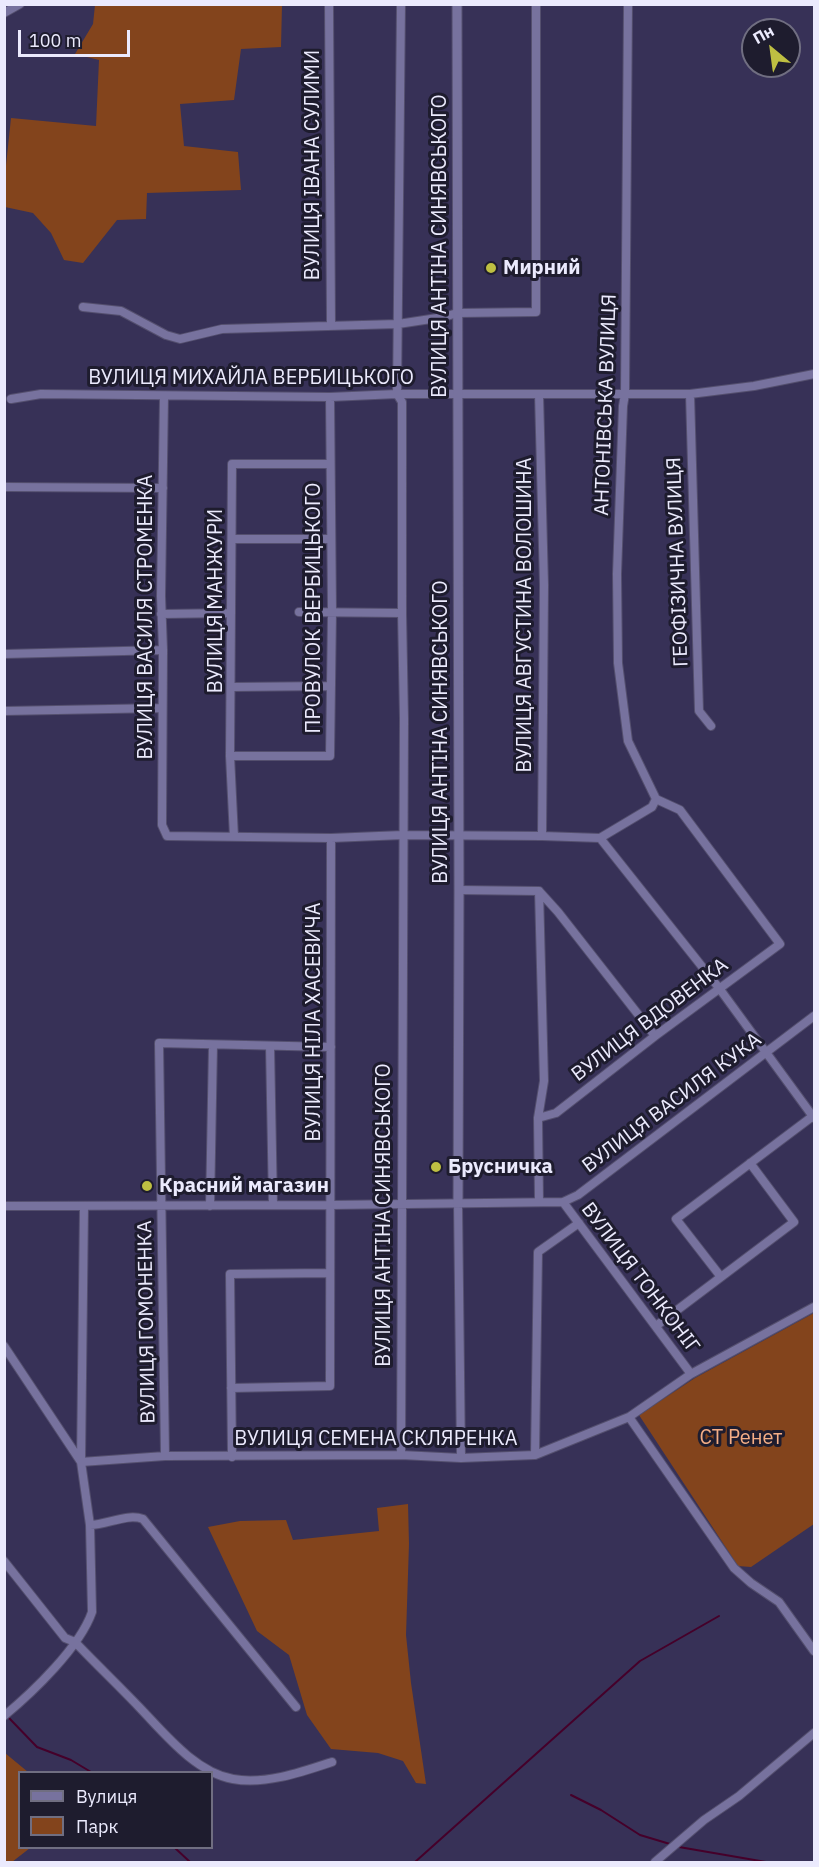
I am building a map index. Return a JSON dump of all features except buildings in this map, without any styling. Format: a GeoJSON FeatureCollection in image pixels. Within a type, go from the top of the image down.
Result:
{"type":"FeatureCollection","features":[{"type":"Feature","properties":{"kind":"street"},"geometry":{"type":"LineString","coordinates":[[4,13],[20,4]]}},
{"type":"Feature","properties":{"kind":"street","name":"ВУЛИЦЯ ІВАНА СУЛИМИ"},"geometry":{"type":"LineString","coordinates":[[329,4],[331,326]]}},
{"type":"Feature","properties":{"kind":"street","name":"ВУЛИЦЯ АНТІНА СИНЯВСЬКОГО"},"geometry":{"type":"LineString","coordinates":[[401,4],[397,394],[402,402],[404,719],[401,1455]]}},
{"type":"Feature","properties":{"kind":"street","name":"ВУЛИЦЯ АНТІНА СИНЯВСЬКОГО"},"geometry":{"type":"LineString","coordinates":[[457,4],[460,1458]]}},
{"type":"Feature","properties":{"kind":"street"},"geometry":{"type":"LineString","coordinates":[[83,307],[121,311],[166,335],[180,339],[222,329],[398,324],[444,318],[457,313],[536,312],[536,4]]}},
{"type":"Feature","properties":{"kind":"street","name":"АНТОНІВСЬКА ВУЛИЦЯ"},"geometry":{"type":"LineString","coordinates":[[628,4],[625,394],[622,415],[617,574],[618,663],[628,741],[656,799]]}},
{"type":"Feature","properties":{"kind":"street","name":"ВУЛИЦЯ МИХАЙЛА ВЕРБИЦЬКОГО"},"geometry":{"type":"LineString","coordinates":[[11,399],[41,394],[330,397],[397,394],[690,394],[754,386],[814,374]]}},
{"type":"Feature","properties":{"kind":"street","name":"ВУЛИЦЯ АВГУСТИНА ВОЛОШИНА"},"geometry":{"type":"LineString","coordinates":[[539,394],[544,585],[542,836]]}},
{"type":"Feature","properties":{"kind":"street","name":"ГЕОФІЗИЧНА ВУЛИЦЯ"},"geometry":{"type":"LineString","coordinates":[[690,394],[699,711],[711,726]]}},
{"type":"Feature","properties":{"kind":"street","name":"ВУЛИЦЯ ВАСИЛЯ СТРОМЕНКА"},"geometry":{"type":"LineString","coordinates":[[164,396],[161,614],[163,650],[162,825],[167,836],[234,837]]}},
{"type":"Feature","properties":{"kind":"street","name":"ПРОВУЛОК ВЕРБИЦЬКОГО"},"geometry":{"type":"LineString","coordinates":[[230,756],[330,756],[332,612],[330,397]]}},
{"type":"Feature","properties":{"kind":"street","name":"ВУЛИЦЯ МАНЖУРИ"},"geometry":{"type":"LineString","coordinates":[[234,837],[230,756],[232,464],[330,464]]}},
{"type":"Feature","properties":{"kind":"street"},"geometry":{"type":"LineString","coordinates":[[4,487],[163,488]]}},
{"type":"Feature","properties":{"kind":"street"},"geometry":{"type":"LineString","coordinates":[[233,539],[330,539]]}},
{"type":"Feature","properties":{"kind":"street"},"geometry":{"type":"LineString","coordinates":[[299,612],[402,613]]}},
{"type":"Feature","properties":{"kind":"street"},"geometry":{"type":"LineString","coordinates":[[161,614],[231,613]]}},
{"type":"Feature","properties":{"kind":"street"},"geometry":{"type":"LineString","coordinates":[[4,654],[163,650]]}},
{"type":"Feature","properties":{"kind":"street"},"geometry":{"type":"LineString","coordinates":[[232,687],[330,686]]}},
{"type":"Feature","properties":{"kind":"street"},"geometry":{"type":"LineString","coordinates":[[4,711],[162,708]]}},
{"type":"Feature","properties":{"kind":"street"},"geometry":{"type":"LineString","coordinates":[[234,837],[331,838],[403,835],[600,838],[652,807],[656,799]]}},
{"type":"Feature","properties":{"kind":"street","name":"ВУЛИЦЯ ВДОВЕНКА"},"geometry":{"type":"LineString","coordinates":[[538,1118],[556,1113],[654,1036],[780,944],[680,810],[656,799]]}},
{"type":"Feature","properties":{"kind":"street","name":"ВУЛИЦЯ НІЛА ХАСЕВИЧА"},"geometry":{"type":"LineString","coordinates":[[231,1388],[330,1386],[331,838]]}},
{"type":"Feature","properties":{"kind":"street"},"geometry":{"type":"LineString","coordinates":[[600,838],[719,988],[814,1117],[676,1219],[721,1277]]}},
{"type":"Feature","properties":{"kind":"street"},"geometry":{"type":"LineString","coordinates":[[459,890],[539,891],[558,912],[654,1036]]}},
{"type":"Feature","properties":{"kind":"street"},"geometry":{"type":"LineString","coordinates":[[538,1201],[538,1118],[544,1081],[539,891]]}},
{"type":"Feature","properties":{"kind":"street","name":"ВУЛИЦЯ ВАСИЛЯ КУКА"},"geometry":{"type":"LineString","coordinates":[[563,1202],[578,1196],[814,1016]]}},
{"type":"Feature","properties":{"kind":"street","name":"ВУЛИЦЯ ГОМОНЕНКА"},"geometry":{"type":"LineString","coordinates":[[165,1456],[159,1043],[213,1045]]}},
{"type":"Feature","properties":{"kind":"street"},"geometry":{"type":"LineString","coordinates":[[210,1206],[213,1045],[331,1047]]}},
{"type":"Feature","properties":{"kind":"street"},"geometry":{"type":"LineString","coordinates":[[270,1046],[273,1205]]}},
{"type":"Feature","properties":{"kind":"street"},"geometry":{"type":"LineString","coordinates":[[656,1326],[794,1222],[750,1163]]}},
{"type":"Feature","properties":{"kind":"street"},"geometry":{"type":"LineString","coordinates":[[4,1206],[402,1205],[563,1202]]}},
{"type":"Feature","properties":{"kind":"street","name":"ВУЛИЦЯ ТОНКОНІГ"},"geometry":{"type":"LineString","coordinates":[[563,1202],[691,1374]]}},
{"type":"Feature","properties":{"kind":"street"},"geometry":{"type":"LineString","coordinates":[[4,1716],[42,1683],[75,1642],[89,1621],[92,1612],[90,1525],[81,1462],[84,1206]]}},
{"type":"Feature","properties":{"kind":"street"},"geometry":{"type":"LineString","coordinates":[[536,1455],[538,1252],[579,1223]]}},
{"type":"Feature","properties":{"kind":"street"},"geometry":{"type":"LineString","coordinates":[[232,1457],[230,1274],[330,1273]]}},
{"type":"Feature","properties":{"kind":"street","name":"ВУЛИЦЯ СЕМЕНА СКЛЯРЕНКА"},"geometry":{"type":"LineString","coordinates":[[81,1462],[165,1456],[401,1455],[460,1458],[536,1455],[629,1417],[691,1374],[814,1307]]}},
{"type":"Feature","properties":{"kind":"street"},"geometry":{"type":"LineString","coordinates":[[4,1346],[81,1462]]}},
{"type":"Feature","properties":{"kind":"street"},"geometry":{"type":"LineString","coordinates":[[629,1417],[734,1568],[779,1602],[814,1651]]}},
{"type":"Feature","properties":{"kind":"street"},"geometry":{"type":"LineString","coordinates":[[90,1525],[136,1516],[143,1519],[296,1707]]}},
{"type":"Feature","properties":{"kind":"street"},"geometry":{"type":"LineString","coordinates":[[4,1561],[65,1638],[75,1642],[172,1740],[195,1761],[211,1771]]}},
{"type":"Feature","properties":{"kind":"street"},"geometry":{"type":"LineString","coordinates":[[655,1863],[704,1820],[739,1796],[814,1733]]}},
{"type":"Feature","properties":{"kind":"street"},"geometry":{"type":"LineString","coordinates":[[213,1772],[246,1780],[275,1778],[332,1762]]}},
{"type":"Feature","properties":{"kind":"green space"},"geometry":{"type":"Polygon","coordinates":[[[95,5],[282,5],[281,47],[241,49],[234,100],[180,104],[184,146],[238,152],[241,190],[147,193],[146,219],[117,220],[83,263],[64,260],[51,233],[33,213],[5,207],[5,175],[11,118],[96,126],[99,60],[75,54],[93,24],[95,5]]]}},
{"type":"Feature","properties":{"kind":"green space","name":"СТ Ренет"},"geometry":{"type":"Polygon","coordinates":[[[814,1313],[814,1524],[751,1567],[738,1566],[639,1415],[695,1378],[814,1313]]]}},
{"type":"Feature","properties":{"kind":"green space"},"geometry":{"type":"Polygon","coordinates":[[[408,1504],[406,1635],[426,1784],[416,1783],[403,1761],[378,1753],[331,1749],[307,1715],[289,1655],[257,1631],[208,1527],[240,1521],[286,1520],[293,1540],[379,1531],[377,1508],[408,1504]]]}},
{"type":"Feature","properties":{"kind":"green space"},"geometry":{"type":"Polygon","coordinates":[[[5,1753],[27,1771],[18,1771],[18,1849],[29,1849],[12,1862],[5,1862],[5,1753]]]}},
{"type":"Feature","properties":{"kind":"waterway"},"geometry":{"type":"LineString","coordinates":[[415,1862],[640,1661],[719,1616]]}},
{"type":"Feature","properties":{"kind":"waterway"},"geometry":{"type":"LineString","coordinates":[[8,1717],[37,1747],[71,1760],[89,1771]]}},
{"type":"Feature","properties":{"kind":"waterway"},"geometry":{"type":"LineString","coordinates":[[571,1795],[601,1810],[640,1835],[670,1844]]}},
{"type":"Feature","properties":{"kind":"waterway"},"geometry":{"type":"LineString","coordinates":[[679,1847],[766,1862]]}},
{"type":"Feature","properties":{"kind":"waterway"},"geometry":{"type":"LineString","coordinates":[[176,1849],[190,1862]]}},
{"type":"Feature","properties":{"kind":"place","name":"Мирний"},"geometry":{"type":"Point","coordinates":[491,268]}},
{"type":"Feature","properties":{"kind":"place","name":"Брусничка"},"geometry":{"type":"Point","coordinates":[436,1167]}},
{"type":"Feature","properties":{"kind":"place","name":"Красний магазин"},"geometry":{"type":"Point","coordinates":[147,1186]}}]}
